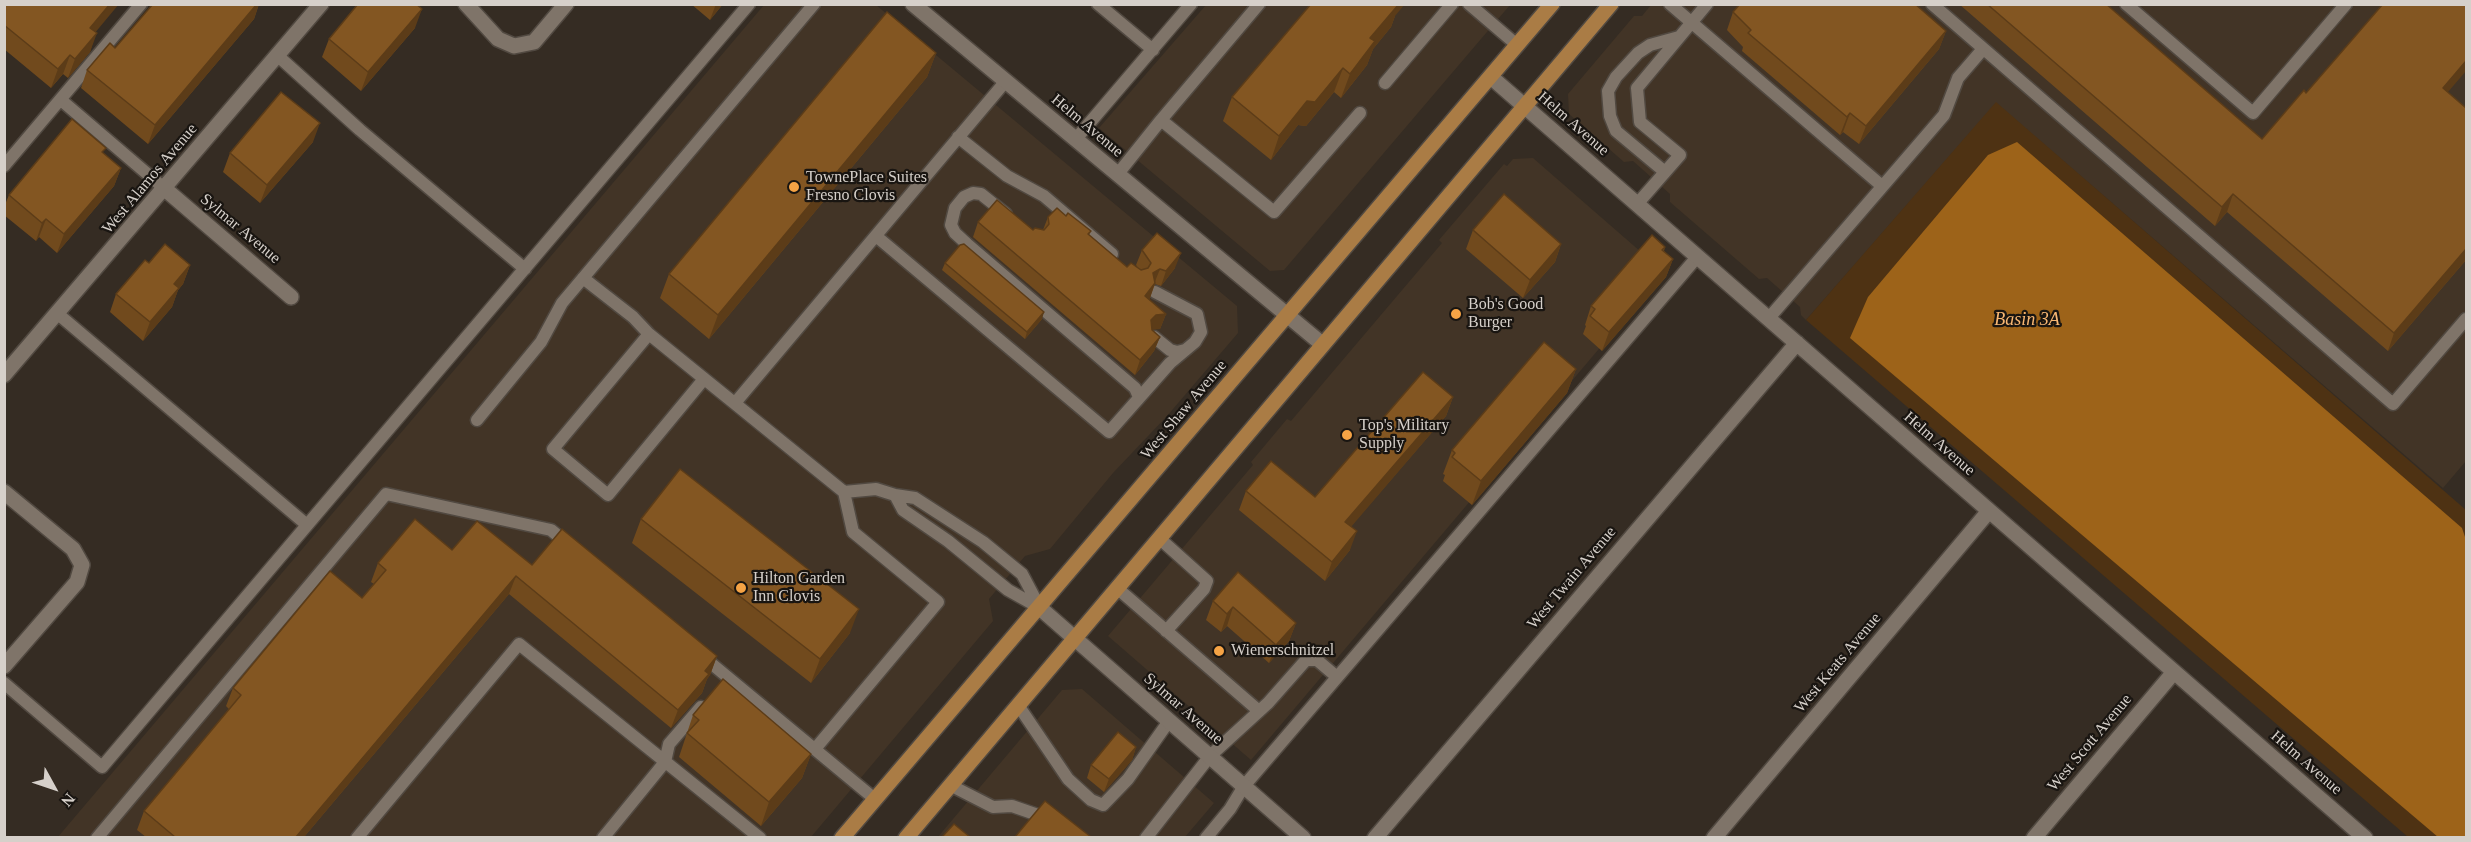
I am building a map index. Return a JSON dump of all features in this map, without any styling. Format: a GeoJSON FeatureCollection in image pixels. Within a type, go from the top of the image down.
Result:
{"type":"FeatureCollection","features":[{"type":"Feature","properties":{"kind":"main road","name":"West Shaw Avenue"},"geometry":{"type":"LineString","coordinates":[[842,837],[1040,608],[1552,4]]}},
{"type":"Feature","properties":{"kind":"main road"},"geometry":{"type":"LineString","coordinates":[[906,837],[1611,4]]}},
{"type":"Feature","properties":{"kind":"street","name":"West Alamos Avenue"},"geometry":{"type":"LineString","coordinates":[[4,375],[321,4]]}},
{"type":"Feature","properties":{"kind":"street"},"geometry":{"type":"LineString","coordinates":[[466,4],[498,39],[514,46],[534,42],[566,4]]}},
{"type":"Feature","properties":{"kind":"street","name":"Helm Avenue"},"geometry":{"type":"LineString","coordinates":[[913,4],[1322,344]]}},
{"type":"Feature","properties":{"kind":"street","name":"Helm Avenue"},"geometry":{"type":"LineString","coordinates":[[1491,77],[2361,836]]}},
{"type":"Feature","properties":{"kind":"street","name":"Sylmar Avenue"},"geometry":{"type":"LineString","coordinates":[[165,189],[291,297]]}},
{"type":"Feature","properties":{"kind":"street","name":"West Twain Avenue"},"geometry":{"type":"LineString","coordinates":[[1376,837],[1797,343]]}},
{"type":"Feature","properties":{"kind":"street"},"geometry":{"type":"LineString","coordinates":[[4,492],[72,549],[82,565],[77,582],[4,666]]}},
{"type":"Feature","properties":{"kind":"street","name":"West Keats Avenue"},"geometry":{"type":"LineString","coordinates":[[1714,837],[1989,511]]}},
{"type":"Feature","properties":{"kind":"street","name":"Sylmar Avenue"},"geometry":{"type":"LineString","coordinates":[[1040,608],[1304,837]]}},
{"type":"Feature","properties":{"kind":"street","name":"West Scott Avenue"},"geometry":{"type":"LineString","coordinates":[[2034,837],[2174,672]]}},
{"type":"Feature","properties":{"kind":"lane"},"geometry":{"type":"LineString","coordinates":[[4,166],[141,4]]}},
{"type":"Feature","properties":{"kind":"lane"},"geometry":{"type":"LineString","coordinates":[[4,683],[102,767],[749,4]]}},
{"type":"Feature","properties":{"kind":"lane"},"geometry":{"type":"LineString","coordinates":[[477,420],[541,342],[562,303],[814,4]]}},
{"type":"Feature","properties":{"kind":"lane"},"geometry":{"type":"LineString","coordinates":[[1098,4],[1152,50]]}},
{"type":"Feature","properties":{"kind":"lane"},"geometry":{"type":"LineString","coordinates":[[1075,140],[1191,4]]}},
{"type":"Feature","properties":{"kind":"lane"},"geometry":{"type":"LineString","coordinates":[[1117,175],[1259,4]]}},
{"type":"Feature","properties":{"kind":"lane"},"geometry":{"type":"LineString","coordinates":[[1386,83],[1452,4]]}},
{"type":"Feature","properties":{"kind":"lane"},"geometry":{"type":"LineString","coordinates":[[1469,4],[1517,45]]}},
{"type":"Feature","properties":{"kind":"lane"},"geometry":{"type":"LineString","coordinates":[[1670,4],[1882,186]]}},
{"type":"Feature","properties":{"kind":"lane"},"geometry":{"type":"LineString","coordinates":[[1638,203],[1680,155],[1640,122],[1637,88],[1707,4]]}},
{"type":"Feature","properties":{"kind":"lane"},"geometry":{"type":"LineString","coordinates":[[1932,4],[2393,404],[2466,319]]}},
{"type":"Feature","properties":{"kind":"lane"},"geometry":{"type":"LineString","coordinates":[[2126,4],[2253,113],[2346,4]]}},
{"type":"Feature","properties":{"kind":"lane"},"geometry":{"type":"LineString","coordinates":[[1665,172],[1616,131],[1610,116],[1608,91],[1616,77],[1638,53],[1650,45],[1680,37]]}},
{"type":"Feature","properties":{"kind":"lane"},"geometry":{"type":"LineString","coordinates":[[1769,318],[1944,115],[1958,78],[1983,49]]}},
{"type":"Feature","properties":{"kind":"lane"},"geometry":{"type":"LineString","coordinates":[[278,56],[360,130],[525,269]]}},
{"type":"Feature","properties":{"kind":"lane"},"geometry":{"type":"LineString","coordinates":[[735,404],[1005,82]]}},
{"type":"Feature","properties":{"kind":"lane"},"geometry":{"type":"LineString","coordinates":[[61,100],[165,189]]}},
{"type":"Feature","properties":{"kind":"lane"},"geometry":{"type":"LineString","coordinates":[[1161,120],[1274,212],[1360,113]]}},
{"type":"Feature","properties":{"kind":"lane"},"geometry":{"type":"LineString","coordinates":[[958,137],[1007,176],[1044,196],[1120,262]]}},
{"type":"Feature","properties":{"kind":"lane"},"geometry":{"type":"LineString","coordinates":[[1017,223],[981,194],[973,193],[964,197],[955,208],[951,225],[955,233],[1135,388],[1139,397]]}},
{"type":"Feature","properties":{"kind":"lane"},"geometry":{"type":"LineString","coordinates":[[876,236],[1109,432],[1170,363],[1196,342],[1201,332],[1197,314],[1155,292]]}},
{"type":"Feature","properties":{"kind":"lane"},"geometry":{"type":"LineString","coordinates":[[1206,837],[1230,809],[1244,786],[1698,256]]}},
{"type":"Feature","properties":{"kind":"lane"},"geometry":{"type":"LineString","coordinates":[[584,278],[633,317],[649,334],[844,492],[853,532],[938,602],[815,749]]}},
{"type":"Feature","properties":{"kind":"lane"},"geometry":{"type":"LineString","coordinates":[[58,314],[307,525]]}},
{"type":"Feature","properties":{"kind":"lane"},"geometry":{"type":"LineString","coordinates":[[649,334],[553,449],[608,495],[704,379]]}},
{"type":"Feature","properties":{"kind":"lane"},"geometry":{"type":"LineString","coordinates":[[1154,337],[1170,350],[1177,352],[1186,350]]}},
{"type":"Feature","properties":{"kind":"lane"},"geometry":{"type":"LineString","coordinates":[[844,492],[876,489],[915,498],[983,542],[1022,574],[1040,608]]}},
{"type":"Feature","properties":{"kind":"lane"},"geometry":{"type":"LineString","coordinates":[[97,837],[386,494],[551,530],[578,552]]}},
{"type":"Feature","properties":{"kind":"lane"},"geometry":{"type":"LineString","coordinates":[[895,495],[903,510],[948,541],[1008,590],[1040,608]]}},
{"type":"Feature","properties":{"kind":"lane"},"geometry":{"type":"LineString","coordinates":[[1159,538],[1207,581],[1204,589],[1166,631]]}},
{"type":"Feature","properties":{"kind":"lane"},"geometry":{"type":"LineString","coordinates":[[1117,588],[1259,711]]}},
{"type":"Feature","properties":{"kind":"lane"},"geometry":{"type":"LineString","coordinates":[[357,837],[519,644],[760,837]]}},
{"type":"Feature","properties":{"kind":"lane"},"geometry":{"type":"LineString","coordinates":[[692,647],[720,684],[815,749],[876,800]]}},
{"type":"Feature","properties":{"kind":"lane"},"geometry":{"type":"LineString","coordinates":[[1146,837],[1210,756],[1259,711],[1311,658],[1317,660],[1337,677]]}},
{"type":"Feature","properties":{"kind":"lane"},"geometry":{"type":"LineString","coordinates":[[603,837],[665,762],[669,744],[720,684]]}},
{"type":"Feature","properties":{"kind":"lane"},"geometry":{"type":"LineString","coordinates":[[1018,705],[1068,779],[1098,804],[1108,802],[1169,721]]}},
{"type":"Feature","properties":{"kind":"lane"},"geometry":{"type":"LineString","coordinates":[[950,785],[993,807],[1012,806],[1035,814],[1072,837]]}},
{"type":"Feature","properties":{"kind":"shaded area"},"geometry":{"type":"Polygon","coordinates":[[[764,5],[876,5],[1237,306],[1238,333],[1167,416],[1113,473],[1050,549],[1025,556],[989,599],[993,621],[811,837],[57,838],[764,5]]]}},
{"type":"Feature","properties":{"kind":"shaded area"},"geometry":{"type":"Polygon","coordinates":[[[1206,5],[1510,5],[1284,270],[1270,271],[1099,128],[1206,5]]]}},
{"type":"Feature","properties":{"kind":"shaded area"},"geometry":{"type":"Polygon","coordinates":[[[1651,5],[2466,5],[2466,461],[2443,488],[1996,103],[1806,320],[1801,315],[1800,307],[1767,278],[1759,279],[1670,202],[1670,194],[1633,161],[1624,162],[1569,114],[1568,94],[1634,16],[1642,16],[1651,5]]]}},
{"type":"Feature","properties":{"kind":"shaded area","name":"Basin 3A"},"geometry":{"type":"Polygon","coordinates":[[[1996,102],[2466,510],[2466,837],[2408,837],[1806,320],[1996,102]]]}},
{"type":"Feature","properties":{"kind":"shaded area"},"geometry":{"type":"Polygon","coordinates":[[[1533,158],[1664,272],[1251,760],[1108,636],[1253,465],[1251,462],[1287,419],[1291,421],[1442,243],[1439,240],[1504,164],[1507,166],[1513,159],[1533,158]]]}},
{"type":"Feature","properties":{"kind":"shaded area"},"geometry":{"type":"Polygon","coordinates":[[[1082,689],[1214,803],[1185,837],[937,838],[1062,690],[1082,689]]]}},
{"type":"Feature","properties":{"kind":"water","name":"Basin 3A"},"geometry":{"type":"Polygon","coordinates":[[[2017,142],[2462,528],[2466,540],[2466,837],[2438,837],[1850,338],[1868,297],[1988,155],[2017,142]]]}},
{"type":"Feature","properties":{"kind":"building"},"geometry":{"type":"Polygon","coordinates":[[[5,4],[110,4],[90,28],[97,33],[75,59],[70,55],[58,69],[4,25],[5,4]]]}},
{"type":"Feature","properties":{"kind":"building"},"geometry":{"type":"Polygon","coordinates":[[[153,4],[257,4],[155,125],[87,70],[110,43],[115,48],[153,4]]]}},
{"type":"Feature","properties":{"kind":"building"},"geometry":{"type":"Polygon","coordinates":[[[358,4],[416,4],[422,9],[368,72],[329,39],[358,4]]]}},
{"type":"Feature","properties":{"kind":"building"},"geometry":{"type":"Polygon","coordinates":[[[1311,4],[1399,4],[1370,38],[1375,41],[1350,74],[1343,68],[1315,102],[1307,101],[1279,136],[1232,97],[1311,4]]]}},
{"type":"Feature","properties":{"kind":"building"},"geometry":{"type":"Polygon","coordinates":[[[1740,4],[1915,4],[1946,31],[1866,126],[1850,113],[1847,117],[1748,33],[1751,30],[1733,12],[1740,4]]]}},
{"type":"Feature","properties":{"kind":"building"},"geometry":{"type":"Polygon","coordinates":[[[1987,4],[2106,4],[2262,139],[2304,90],[2306,93],[2383,4],[2466,4],[2466,61],[2443,88],[2466,108],[2466,249],[2394,333],[2233,194],[2222,207],[1987,4]]]}},
{"type":"Feature","properties":{"kind":"building","name":"TownePlace Suites Fresno Clovis"},"geometry":{"type":"Polygon","coordinates":[[[887,12],[936,53],[718,315],[669,274],[887,12]]]}},
{"type":"Feature","properties":{"kind":"building"},"geometry":{"type":"Polygon","coordinates":[[[281,92],[320,123],[267,185],[230,153],[281,92]]]}},
{"type":"Feature","properties":{"kind":"building"},"geometry":{"type":"Polygon","coordinates":[[[72,119],[106,148],[102,152],[121,168],[64,234],[46,219],[42,223],[9,195],[72,119]]]}},
{"type":"Feature","properties":{"kind":"building"},"geometry":{"type":"Polygon","coordinates":[[[1504,194],[1561,244],[1530,280],[1473,230],[1504,194]]]}},
{"type":"Feature","properties":{"kind":"building"},"geometry":{"type":"Polygon","coordinates":[[[997,200],[1033,230],[1035,228],[1044,230],[1049,224],[1048,217],[1057,208],[1066,216],[1068,213],[1091,231],[1088,234],[1127,267],[1131,263],[1141,270],[1148,268],[1151,263],[1142,250],[1157,233],[1181,253],[1166,271],[1160,269],[1153,273],[1155,283],[1145,296],[1166,314],[1156,315],[1151,320],[1152,330],[1160,337],[1140,360],[978,222],[997,200]]]}},
{"type":"Feature","properties":{"kind":"building"},"geometry":{"type":"Polygon","coordinates":[[[1652,235],[1665,247],[1662,250],[1673,259],[1609,332],[1590,316],[1595,309],[1591,306],[1652,235]]]}},
{"type":"Feature","properties":{"kind":"building"},"geometry":{"type":"Polygon","coordinates":[[[165,244],[190,265],[174,284],[179,288],[150,322],[116,294],[145,260],[149,263],[165,244]]]}},
{"type":"Feature","properties":{"kind":"building"},"geometry":{"type":"Polygon","coordinates":[[[964,244],[1044,312],[1027,332],[945,263],[960,245],[964,244]]]}},
{"type":"Feature","properties":{"kind":"building"},"geometry":{"type":"Polygon","coordinates":[[[1544,342],[1576,369],[1481,481],[1452,457],[1455,453],[1452,450],[1544,342]]]}},
{"type":"Feature","properties":{"kind":"building"},"geometry":{"type":"Polygon","coordinates":[[[1423,372],[1453,397],[1345,522],[1357,531],[1332,562],[1246,491],[1271,461],[1315,497],[1423,372]]]}},
{"type":"Feature","properties":{"kind":"building"},"geometry":{"type":"Polygon","coordinates":[[[680,469],[859,609],[820,659],[641,519],[680,469]]]}},
{"type":"Feature","properties":{"kind":"building"},"geometry":{"type":"Polygon","coordinates":[[[415,519],[452,550],[477,521],[532,565],[562,529],[717,656],[705,671],[709,674],[678,710],[516,576],[296,837],[175,837],[144,811],[241,695],[233,688],[330,571],[362,598],[386,570],[378,563],[415,519]]]}},
{"type":"Feature","properties":{"kind":"building"},"geometry":{"type":"Polygon","coordinates":[[[1238,572],[1296,623],[1276,645],[1233,607],[1227,614],[1213,601],[1238,572]]]}},
{"type":"Feature","properties":{"kind":"building"},"geometry":{"type":"Polygon","coordinates":[[[723,679],[811,754],[769,802],[687,733],[699,720],[693,715],[723,679]]]}},
{"type":"Feature","properties":{"kind":"building"},"geometry":{"type":"Polygon","coordinates":[[[1118,732],[1136,747],[1109,779],[1091,765],[1118,732]]]}},
{"type":"Feature","properties":{"kind":"building"},"geometry":{"type":"Polygon","coordinates":[[[1045,801],[1091,837],[1015,837],[1045,801]]]}},
{"type":"Feature","properties":{"kind":"building"},"geometry":{"type":"Polygon","coordinates":[[[954,824],[970,837],[942,837],[954,824]]]}},
{"type":"Feature","properties":{"kind":"place","name":"TownePlace Suites Fresno Clovis"},"geometry":{"type":"Point","coordinates":[794,187]}},
{"type":"Feature","properties":{"kind":"place","name":"Bob's Good Burger"},"geometry":{"type":"Point","coordinates":[1456,314]}},
{"type":"Feature","properties":{"kind":"place","name":"Top's Military Supply"},"geometry":{"type":"Point","coordinates":[1347,435]}},
{"type":"Feature","properties":{"kind":"place","name":"Hilton Garden Inn Clovis"},"geometry":{"type":"Point","coordinates":[741,588]}},
{"type":"Feature","properties":{"kind":"place","name":"Wienerschnitzel"},"geometry":{"type":"Point","coordinates":[1219,651]}}]}
